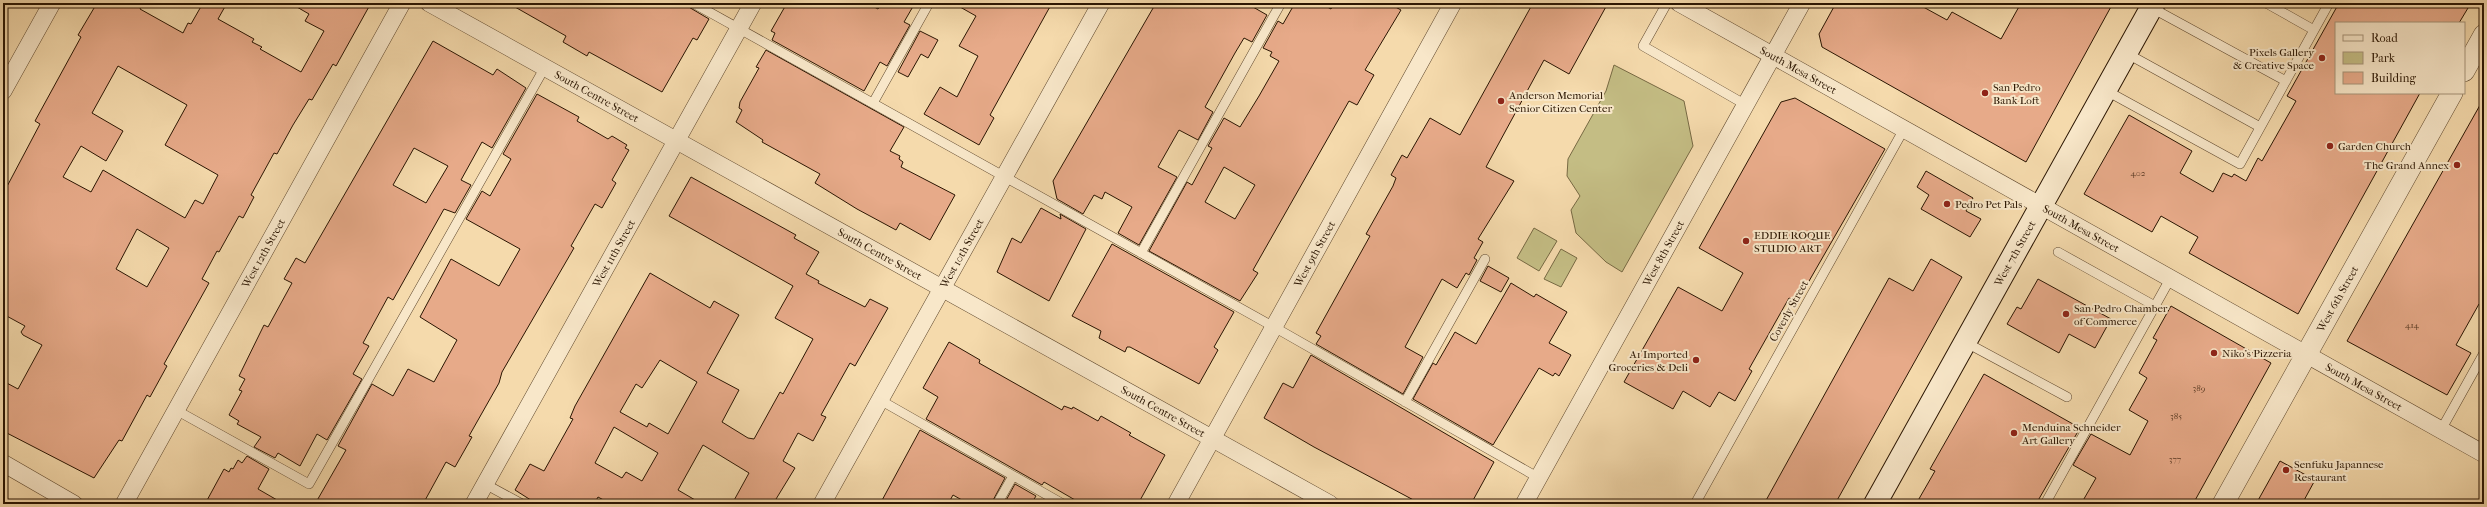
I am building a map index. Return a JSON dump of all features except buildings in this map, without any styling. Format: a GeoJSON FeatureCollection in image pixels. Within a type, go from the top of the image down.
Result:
{"type":"FeatureCollection","features":[{"type":"Feature","properties":{"kind":"main road","name":"West 7th Street"},"geometry":{"type":"LineString","coordinates":[[1875,504],[1964,341],[2153,5]]}},
{"type":"Feature","properties":{"kind":"street"},"geometry":{"type":"LineString","coordinates":[[3,91],[52,3]]}},
{"type":"Feature","properties":{"kind":"street","name":"West 12th Street"},"geometry":{"type":"LineString","coordinates":[[124,504],[402,3]]}},
{"type":"Feature","properties":{"kind":"street","name":"South Centre Street"},"geometry":{"type":"LineString","coordinates":[[429,3],[941,290],[1330,504]]}},
{"type":"Feature","properties":{"kind":"street","name":"West 11th Street"},"geometry":{"type":"LineString","coordinates":[[474,504],[677,142],[753,3]]}},
{"type":"Feature","properties":{"kind":"street","name":"West 10th Street"},"geometry":{"type":"LineString","coordinates":[[822,504],[1101,3]]}},
{"type":"Feature","properties":{"kind":"street","name":"West 9th Street"},"geometry":{"type":"LineString","coordinates":[[1176,504],[1453,3]]}},
{"type":"Feature","properties":{"kind":"street","name":"South Mesa Street"},"geometry":{"type":"LineString","coordinates":[[1679,3],[2484,454]]}},
{"type":"Feature","properties":{"kind":"street","name":"West 8th Street"},"geometry":{"type":"LineString","coordinates":[[1524,504],[1802,3]]}},
{"type":"Feature","properties":{"kind":"street"},"geometry":{"type":"LineString","coordinates":[[2465,69],[2484,35]]}},
{"type":"Feature","properties":{"kind":"street","name":"West 6th Street"},"geometry":{"type":"LineString","coordinates":[[2223,504],[2451,94]]}},
{"type":"Feature","properties":{"kind":"street"},"geometry":{"type":"LineString","coordinates":[[3,463],[74,504]]}},
{"type":"Feature","properties":{"kind":"lane"},"geometry":{"type":"LineString","coordinates":[[693,3],[1274,327],[1539,478]]}},
{"type":"Feature","properties":{"kind":"lane"},"geometry":{"type":"LineString","coordinates":[[873,103],[929,3]]}},
{"type":"Feature","properties":{"kind":"lane"},"geometry":{"type":"LineString","coordinates":[[1141,253],[1281,3]]}},
{"type":"Feature","properties":{"kind":"lane"},"geometry":{"type":"LineString","coordinates":[[1667,3],[1643,46],[1746,105]]}},
{"type":"Feature","properties":{"kind":"lane"},"geometry":{"type":"LineString","coordinates":[[2266,3],[2314,30]]}},
{"type":"Feature","properties":{"kind":"lane"},"geometry":{"type":"LineString","coordinates":[[2105,90],[2240,164],[2329,3]]}},
{"type":"Feature","properties":{"kind":"lane"},"geometry":{"type":"LineString","coordinates":[[2153,5],[2286,81]]}},
{"type":"Feature","properties":{"kind":"lane"},"geometry":{"type":"LineString","coordinates":[[2126,53],[2260,127]]}},
{"type":"Feature","properties":{"kind":"lane"},"geometry":{"type":"LineString","coordinates":[[176,410],[309,484],[545,68]]}},
{"type":"Feature","properties":{"kind":"lane","name":"Coverly Street"},"geometry":{"type":"LineString","coordinates":[[1695,504],[1904,129]]}},
{"type":"Feature","properties":{"kind":"lane"},"geometry":{"type":"LineString","coordinates":[[2058,252],[2155,306]]}},
{"type":"Feature","properties":{"kind":"lane"},"geometry":{"type":"LineString","coordinates":[[1405,402],[1485,259]]}},
{"type":"Feature","properties":{"kind":"lane"},"geometry":{"type":"LineString","coordinates":[[2045,504],[2170,279]]}},
{"type":"Feature","properties":{"kind":"lane"},"geometry":{"type":"LineString","coordinates":[[1964,341],[2067,397]]}},
{"type":"Feature","properties":{"kind":"lane"},"geometry":{"type":"LineString","coordinates":[[2441,430],[2484,353]]}},
{"type":"Feature","properties":{"kind":"lane"},"geometry":{"type":"LineString","coordinates":[[880,400],[1063,504]]}},
{"type":"Feature","properties":{"kind":"lane"},"geometry":{"type":"LineString","coordinates":[[997,504],[1013,476]]}},
{"type":"Feature","properties":{"kind":"lane"},"geometry":{"type":"LineString","coordinates":[[485,484],[522,504]]}},
{"type":"Feature","properties":{"kind":"green space"},"geometry":{"type":"Polygon","coordinates":[[[1614,65],[1684,101],[1693,146],[1622,272],[1606,262],[1576,233],[1571,210],[1580,196],[1567,176],[1568,159],[1606,91],[1614,65]]]}},
{"type":"Feature","properties":{"kind":"green space"},"geometry":{"type":"Polygon","coordinates":[[[1534,228],[1557,241],[1539,271],[1517,258],[1534,228]]]}},
{"type":"Feature","properties":{"kind":"green space"},"geometry":{"type":"Polygon","coordinates":[[[1561,249],[1577,258],[1561,287],[1544,279],[1561,249]]]}},
{"type":"Feature","properties":{"kind":"place","name":"Pixels Gallery & Creative Space"},"geometry":{"type":"Point","coordinates":[2322,58]}},
{"type":"Feature","properties":{"kind":"place","name":"San Pedro Bank Loft"},"geometry":{"type":"Point","coordinates":[1985,93]}},
{"type":"Feature","properties":{"kind":"place","name":"Anderson Memorial Senior Citizen Center"},"geometry":{"type":"Point","coordinates":[1501,101]}},
{"type":"Feature","properties":{"kind":"place","name":"Garden Church"},"geometry":{"type":"Point","coordinates":[2330,146]}},
{"type":"Feature","properties":{"kind":"place","name":"The Grand Annex"},"geometry":{"type":"Point","coordinates":[2457,165]}},
{"type":"Feature","properties":{"kind":"place","name":"Pedro Pet Pals"},"geometry":{"type":"Point","coordinates":[1947,204]}},
{"type":"Feature","properties":{"kind":"place","name":"EDDIE ROQUE STUDIO ART"},"geometry":{"type":"Point","coordinates":[1746,241]}},
{"type":"Feature","properties":{"kind":"place","name":"San Pedro Chamber of Commerce"},"geometry":{"type":"Point","coordinates":[2066,314]}},
{"type":"Feature","properties":{"kind":"place","name":"Niko's Pizzeria"},"geometry":{"type":"Point","coordinates":[2214,353]}},
{"type":"Feature","properties":{"kind":"place","name":"A1 Imported Groceries & Deli"},"geometry":{"type":"Point","coordinates":[1696,360]}},
{"type":"Feature","properties":{"kind":"place","name":"Menduina Schneider Art Gallery"},"geometry":{"type":"Point","coordinates":[2014,433]}},
{"type":"Feature","properties":{"kind":"place","name":"Senfuku Japannese Restaurant"},"geometry":{"type":"Point","coordinates":[2286,470]}}]}
